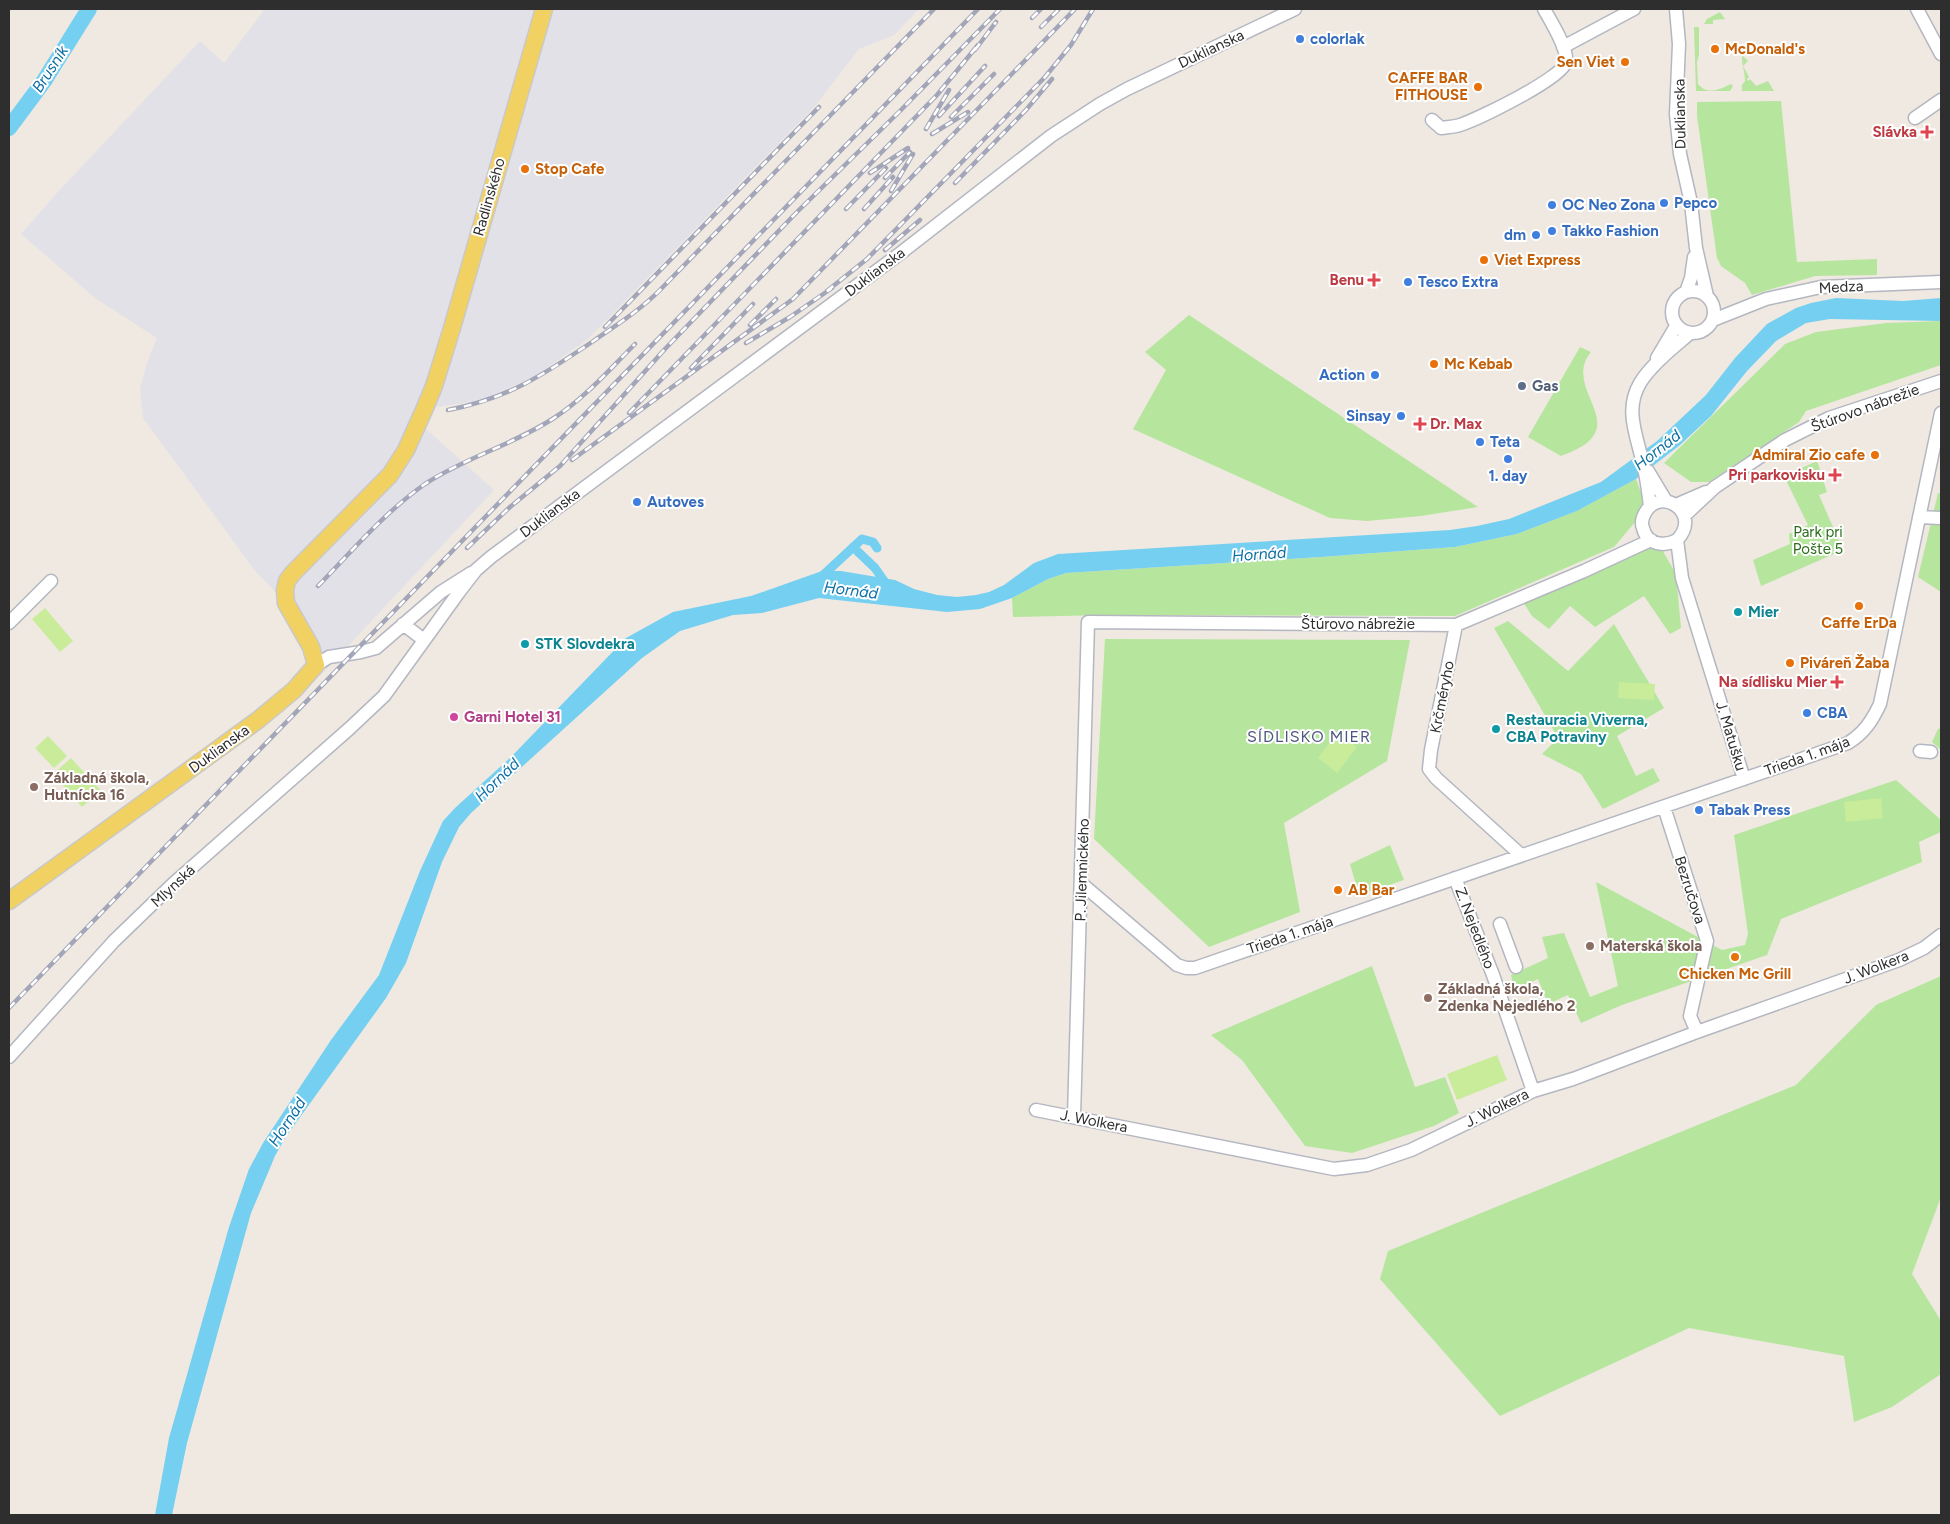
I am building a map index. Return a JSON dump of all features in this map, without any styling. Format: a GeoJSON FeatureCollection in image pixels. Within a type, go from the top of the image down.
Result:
{"type":"FeatureCollection","features":[{"type":"Feature","properties":{"kind":"main road","name":"Radlinského"},"geometry":{"type":"LineString","coordinates":[[316,665],[312,647],[286,604],[284,597],[287,582],[302,563],[390,475],[410,442],[434,386],[544,9]]}},
{"type":"Feature","properties":{"kind":"main road","name":"Duklianska"},"geometry":{"type":"LineString","coordinates":[[9,901],[258,720],[294,690],[316,665]]}},
{"type":"Feature","properties":{"kind":"street","name":"Duklianska"},"geometry":{"type":"LineString","coordinates":[[476,570],[530,527],[902,252],[1059,130],[1127,89],[1296,9]]}},
{"type":"Feature","properties":{"kind":"street"},"geometry":{"type":"LineString","coordinates":[[1432,120],[1441,128],[1459,125],[1509,103],[1564,68],[1566,55],[1544,9]]}},
{"type":"Feature","properties":{"kind":"street"},"geometry":{"type":"LineString","coordinates":[[1563,47],[1634,9]]}},
{"type":"Feature","properties":{"kind":"street","name":"Duklianska"},"geometry":{"type":"LineString","coordinates":[[1676,9],[1680,44],[1676,114],[1680,154],[1692,202],[1696,248]]}},
{"type":"Feature","properties":{"kind":"street"},"geometry":{"type":"LineString","coordinates":[[1917,9],[1941,52]]}},
{"type":"Feature","properties":{"kind":"street"},"geometry":{"type":"LineString","coordinates":[[1915,118],[1941,100]]}},
{"type":"Feature","properties":{"kind":"street"},"geometry":{"type":"LineString","coordinates":[[1686,292],[1691,278],[1696,248]]}},
{"type":"Feature","properties":{"kind":"street"},"geometry":{"type":"LineString","coordinates":[[1682,578],[1677,540],[1684,530],[1684,516],[1652,485],[1643,463],[1632,417],[1633,398],[1641,382],[1649,372],[1689,334],[1704,331],[1713,320],[1714,307],[1709,298],[1696,248]]}},
{"type":"Feature","properties":{"kind":"street","name":"Medza"},"geometry":{"type":"LineString","coordinates":[[1713,320],[1792,292],[1821,287],[1941,282]]}},
{"type":"Feature","properties":{"kind":"street"},"geometry":{"type":"LineString","coordinates":[[1689,334],[1676,326],[1673,320],[1672,308],[1677,298],[1686,292],[1700,292],[1709,298],[1743,308]]}},
{"type":"Feature","properties":{"kind":"street"},"geometry":{"type":"LineString","coordinates":[[1649,372],[1676,326]]}},
{"type":"Feature","properties":{"kind":"street","name":"Štúrovo nábrežie"},"geometry":{"type":"LineString","coordinates":[[1715,488],[1785,440],[1829,418],[1941,381]]}},
{"type":"Feature","properties":{"kind":"street","name":"Trieda 1. mája"},"geometry":{"type":"LineString","coordinates":[[1082,884],[1177,965],[1191,968],[1848,743],[1860,736],[1872,722],[1880,704],[1941,413]]}},
{"type":"Feature","properties":{"kind":"street"},"geometry":{"type":"LineString","coordinates":[[1650,506],[1652,485]]}},
{"type":"Feature","properties":{"kind":"street"},"geometry":{"type":"LineString","coordinates":[[1682,578],[1657,542],[1643,528],[1643,516],[1650,506],[1655,503],[1671,503],[1715,488]]}},
{"type":"Feature","properties":{"kind":"street"},"geometry":{"type":"LineString","coordinates":[[1684,516],[1715,488]]}},
{"type":"Feature","properties":{"kind":"street"},"geometry":{"type":"LineString","coordinates":[[1919,517],[1941,518]]}},
{"type":"Feature","properties":{"kind":"street"},"geometry":{"type":"LineString","coordinates":[[1614,556],[1643,528]]}},
{"type":"Feature","properties":{"kind":"street"},"geometry":{"type":"LineString","coordinates":[[1614,556],[1657,542],[1677,540]]}},
{"type":"Feature","properties":{"kind":"street","name":"Štúrovo nábrežie"},"geometry":{"type":"LineString","coordinates":[[1088,622],[1456,625],[1584,572],[1614,556]]}},
{"type":"Feature","properties":{"kind":"street"},"geometry":{"type":"LineString","coordinates":[[316,665],[329,657],[373,649],[383,643],[449,586],[476,570]]}},
{"type":"Feature","properties":{"kind":"street","name":"Mlynská"},"geometry":{"type":"LineString","coordinates":[[9,1056],[114,941],[173,884],[384,696],[476,570]]}},
{"type":"Feature","properties":{"kind":"street","name":"J. Matušku"},"geometry":{"type":"LineString","coordinates":[[1682,578],[1744,779]]}},
{"type":"Feature","properties":{"kind":"street"},"geometry":{"type":"LineString","coordinates":[[11,617],[51,581]]}},
{"type":"Feature","properties":{"kind":"street","name":"P. Jilemnického"},"geometry":{"type":"LineString","coordinates":[[1074,1117],[1088,622]]}},
{"type":"Feature","properties":{"kind":"street"},"geometry":{"type":"LineString","coordinates":[[404,624],[424,640]]}},
{"type":"Feature","properties":{"kind":"street","name":"Krčméryho"},"geometry":{"type":"LineString","coordinates":[[1456,625],[1431,750],[1429,769],[1436,778],[1521,856]]}},
{"type":"Feature","properties":{"kind":"street","name":"Bezručova"},"geometry":{"type":"LineString","coordinates":[[1664,807],[1707,940],[1690,1016],[1697,1032]]}},
{"type":"Feature","properties":{"kind":"street","name":"Z. Nejedlého"},"geometry":{"type":"LineString","coordinates":[[1455,878],[1493,975],[1533,1091]]}},
{"type":"Feature","properties":{"kind":"street","name":"Z. Nejedlého"},"geometry":{"type":"LineString","coordinates":[[1500,924],[1516,968]]}},
{"type":"Feature","properties":{"kind":"street","name":"J. Wolkera"},"geometry":{"type":"LineString","coordinates":[[1036,1110],[1334,1169],[1367,1165],[1410,1150],[1533,1091],[1573,1080],[1697,1032],[1899,960],[1924,948],[1941,935]]}},
{"type":"Feature","properties":{"kind":"shaded area"},"geometry":{"type":"Polygon","coordinates":[[[265,9],[536,9],[550,16],[553,9],[919,9],[894,35],[859,49],[815,106],[588,339],[534,377],[479,401],[436,407],[426,429],[494,490],[320,676],[287,608],[271,587],[256,572],[143,418],[140,388],[157,338],[95,298],[21,234],[55,195],[200,41],[224,63],[265,9]]]}},
{"type":"Feature","properties":{"kind":"green space"},"geometry":{"type":"Polygon","coordinates":[[[1720,12],[1725,19],[1713,20],[1713,24],[1704,24],[1707,19],[1720,12]]]}},
{"type":"Feature","properties":{"kind":"green space"},"geometry":{"type":"Polygon","coordinates":[[[1694,27],[1699,27],[1698,84],[1710,91],[1696,91],[1694,27]]]}},
{"type":"Feature","properties":{"kind":"green space"},"geometry":{"type":"Polygon","coordinates":[[[1743,56],[1748,61],[1743,66],[1749,77],[1748,81],[1750,79],[1756,86],[1768,81],[1774,91],[1742,91],[1742,85],[1745,81],[1742,63],[1743,56]]]}},
{"type":"Feature","properties":{"kind":"green space"},"geometry":{"type":"Polygon","coordinates":[[[1731,84],[1733,86],[1730,91],[1710,91],[1731,84]]]}},
{"type":"Feature","properties":{"kind":"green space"},"geometry":{"type":"Polygon","coordinates":[[[1781,101],[1797,262],[1877,259],[1877,275],[1815,276],[1752,295],[1745,283],[1721,266],[1717,258],[1697,116],[1697,102],[1781,101]]]}},
{"type":"Feature","properties":{"kind":"green space"},"geometry":{"type":"Polygon","coordinates":[[[1189,315],[1478,507],[1421,516],[1367,521],[1330,518],[1133,429],[1166,370],[1145,352],[1189,315]]]}},
{"type":"Feature","properties":{"kind":"green space"},"geometry":{"type":"Polygon","coordinates":[[[1941,321],[1941,365],[1806,411],[1799,422],[1709,482],[1691,482],[1664,463],[1785,344],[1816,332],[1886,323],[1941,321]]]}},
{"type":"Feature","properties":{"kind":"green space"},"geometry":{"type":"Polygon","coordinates":[[[1580,347],[1591,352],[1584,367],[1584,381],[1597,421],[1595,433],[1584,445],[1561,456],[1528,437],[1580,347]]]}},
{"type":"Feature","properties":{"kind":"green space","name":"Park pri Pošte 5"},"geometry":{"type":"Polygon","coordinates":[[[1817,461],[1827,492],[1819,495],[1843,550],[1761,586],[1753,560],[1790,544],[1789,534],[1808,525],[1784,476],[1817,461]]]}},
{"type":"Feature","properties":{"kind":"green space"},"geometry":{"type":"Polygon","coordinates":[[[1636,479],[1645,503],[1636,521],[1614,547],[1455,616],[1105,615],[1013,617],[1012,598],[1048,579],[1066,573],[1455,547],[1517,534],[1577,511],[1636,479]]]}},
{"type":"Feature","properties":{"kind":"green space"},"geometry":{"type":"Polygon","coordinates":[[[1938,493],[1941,493],[1941,592],[1918,577],[1938,493]]]}},
{"type":"Feature","properties":{"kind":"green space"},"geometry":{"type":"Polygon","coordinates":[[[1649,546],[1661,548],[1676,574],[1681,628],[1670,634],[1644,596],[1595,627],[1570,606],[1549,629],[1532,616],[1523,602],[1649,546]]]}},
{"type":"Feature","properties":{"kind":"green space"},"geometry":{"type":"Polygon","coordinates":[[[45,608],[73,641],[60,652],[32,619],[45,608]]]}},
{"type":"Feature","properties":{"kind":"green space"},"geometry":{"type":"Polygon","coordinates":[[[1508,621],[1568,671],[1614,624],[1664,708],[1617,736],[1636,776],[1653,768],[1660,781],[1603,809],[1581,774],[1542,754],[1558,738],[1494,628],[1508,621]]]}},
{"type":"Feature","properties":{"kind":"green space"},"geometry":{"type":"Polygon","coordinates":[[[1105,639],[1410,640],[1387,761],[1284,823],[1300,912],[1209,947],[1094,839],[1105,639]]]}},
{"type":"Feature","properties":{"kind":"green space"},"geometry":{"type":"Polygon","coordinates":[[[1619,682],[1655,684],[1654,700],[1618,698],[1619,682]]]}},
{"type":"Feature","properties":{"kind":"green space"},"geometry":{"type":"Polygon","coordinates":[[[1941,728],[1941,750],[1932,742],[1938,729],[1941,728]]]}},
{"type":"Feature","properties":{"kind":"green space"},"geometry":{"type":"Polygon","coordinates":[[[1338,732],[1357,747],[1337,773],[1318,758],[1338,732]]]}},
{"type":"Feature","properties":{"kind":"green space"},"geometry":{"type":"Polygon","coordinates":[[[48,736],[67,756],[54,768],[35,748],[48,736]]]}},
{"type":"Feature","properties":{"kind":"green space"},"geometry":{"type":"Polygon","coordinates":[[[71,758],[101,791],[82,807],[53,774],[71,758]]]}},
{"type":"Feature","properties":{"kind":"green space"},"geometry":{"type":"Polygon","coordinates":[[[1896,780],[1941,820],[1941,832],[1919,842],[1922,862],[1781,919],[1767,955],[1622,1005],[1581,1023],[1568,995],[1548,1004],[1538,979],[1514,990],[1511,975],[1548,958],[1542,937],[1564,933],[1590,997],[1618,986],[1596,882],[1722,950],[1745,945],[1748,934],[1734,835],[1896,780]]]}},
{"type":"Feature","properties":{"kind":"green space"},"geometry":{"type":"Polygon","coordinates":[[[1881,798],[1883,818],[1846,822],[1844,802],[1881,798]]]}},
{"type":"Feature","properties":{"kind":"green space"},"geometry":{"type":"Polygon","coordinates":[[[1390,845],[1404,880],[1359,895],[1350,864],[1390,845]]]}},
{"type":"Feature","properties":{"kind":"green space"},"geometry":{"type":"Polygon","coordinates":[[[1372,966],[1415,1087],[1445,1077],[1459,1113],[1434,1126],[1352,1153],[1305,1146],[1242,1060],[1211,1035],[1372,966]]]}},
{"type":"Feature","properties":{"kind":"green space"},"geometry":{"type":"Polygon","coordinates":[[[1941,976],[1941,1197],[1912,1274],[1941,1321],[1941,1374],[1892,1407],[1854,1422],[1844,1356],[1689,1328],[1500,1416],[1380,1279],[1388,1251],[1796,1085],[1876,1005],[1941,976]]]}},
{"type":"Feature","properties":{"kind":"green space"},"geometry":{"type":"Polygon","coordinates":[[[1497,1055],[1507,1080],[1457,1100],[1447,1074],[1497,1055]]]}},
{"type":"Feature","properties":{"kind":"water","name":"Hornád"},"geometry":{"type":"Polygon","coordinates":[[[1836,298],[1903,301],[1941,298],[1941,321],[1830,319],[1806,323],[1776,341],[1747,371],[1711,416],[1680,445],[1636,479],[1577,511],[1517,534],[1455,547],[1066,573],[1048,579],[1012,598],[980,609],[947,612],[819,598],[762,613],[733,615],[680,631],[642,658],[471,813],[459,827],[442,862],[406,963],[386,998],[285,1138],[275,1156],[251,1213],[187,1443],[172,1515],[155,1515],[169,1438],[229,1227],[249,1169],[263,1143],[331,1040],[379,975],[420,871],[443,821],[511,757],[626,638],[673,612],[751,596],[822,571],[841,571],[895,580],[914,589],[937,595],[957,597],[989,592],[1004,585],[1034,563],[1058,554],[1450,530],[1509,519],[1601,482],[1657,441],[1706,395],[1735,358],[1767,324],[1796,308],[1836,298]]]}},
{"type":"Feature","properties":{"kind":"waterway","name":"Brusník"},"geometry":{"type":"LineString","coordinates":[[9,128],[44,81],[89,9]]}},
{"type":"Feature","properties":{"kind":"waterway","name":"Hornád"},"geometry":{"type":"LineString","coordinates":[[820,578],[862,539],[873,542],[877,548]]}},
{"type":"Feature","properties":{"kind":"waterway","name":"Hornád"},"geometry":{"type":"LineString","coordinates":[[853,547],[875,568],[889,588]]}},
{"type":"Feature","properties":{"kind":"railway"},"geometry":{"type":"LineString","coordinates":[[448,410],[488,399],[524,384],[574,354],[643,305],[659,291],[934,9]]}},
{"type":"Feature","properties":{"kind":"railway"},"geometry":{"type":"LineString","coordinates":[[9,1008],[978,9]]}},
{"type":"Feature","properties":{"kind":"railway"},"geometry":{"type":"LineString","coordinates":[[467,548],[510,507],[560,466],[665,349],[797,212],[1000,9]]}},
{"type":"Feature","properties":{"kind":"railway"},"geometry":{"type":"LineString","coordinates":[[1032,18],[1041,9]]}},
{"type":"Feature","properties":{"kind":"railway"},"geometry":{"type":"LineString","coordinates":[[1041,27],[1059,9]]}},
{"type":"Feature","properties":{"kind":"railway"},"geometry":{"type":"LineString","coordinates":[[572,460],[793,299],[1075,9]]}},
{"type":"Feature","properties":{"kind":"railway"},"geometry":{"type":"LineString","coordinates":[[827,291],[867,259],[1045,77],[1071,45],[1093,9]]}},
{"type":"Feature","properties":{"kind":"railway"},"geometry":{"type":"LineString","coordinates":[[975,50],[996,22]]}},
{"type":"Feature","properties":{"kind":"railway"},"geometry":{"type":"LineString","coordinates":[[629,413],[937,95],[978,45]]}},
{"type":"Feature","properties":{"kind":"railway"},"geometry":{"type":"LineString","coordinates":[[939,116],[985,66]]}},
{"type":"Feature","properties":{"kind":"railway"},"geometry":{"type":"LineString","coordinates":[[951,117],[994,74]]}},
{"type":"Feature","properties":{"kind":"railway"},"geometry":{"type":"LineString","coordinates":[[955,183],[1026,110],[1052,79]]}},
{"type":"Feature","properties":{"kind":"railway"},"geometry":{"type":"LineString","coordinates":[[926,129],[949,90]]}},
{"type":"Feature","properties":{"kind":"railway"},"geometry":{"type":"LineString","coordinates":[[605,327],[819,107]]}},
{"type":"Feature","properties":{"kind":"railway"},"geometry":{"type":"LineString","coordinates":[[932,134],[968,112]]}},
{"type":"Feature","properties":{"kind":"railway"},"geometry":{"type":"LineString","coordinates":[[870,173],[908,148]]}},
{"type":"Feature","properties":{"kind":"railway"},"geometry":{"type":"LineString","coordinates":[[885,178],[910,152]]}},
{"type":"Feature","properties":{"kind":"railway"},"geometry":{"type":"LineString","coordinates":[[891,191],[913,154]]}},
{"type":"Feature","properties":{"kind":"railway"},"geometry":{"type":"LineString","coordinates":[[846,209],[886,168]]}},
{"type":"Feature","properties":{"kind":"railway"},"geometry":{"type":"LineString","coordinates":[[864,209],[893,177]]}},
{"type":"Feature","properties":{"kind":"railway"},"geometry":{"type":"LineString","coordinates":[[885,250],[920,220]]}},
{"type":"Feature","properties":{"kind":"railway"},"geometry":{"type":"LineString","coordinates":[[746,343],[790,317],[832,288]]}},
{"type":"Feature","properties":{"kind":"railway"},"geometry":{"type":"LineString","coordinates":[[750,325],[776,299]]}},
{"type":"Feature","properties":{"kind":"railway"},"geometry":{"type":"LineString","coordinates":[[691,368],[753,304]]}},
{"type":"Feature","properties":{"kind":"railway"},"geometry":{"type":"LineString","coordinates":[[318,586],[369,532],[410,495],[457,466],[522,436],[554,418],[586,393],[635,344]]}},
{"type":"Feature","properties":{"kind":"place","name":"colorlak"},"geometry":{"type":"Point","coordinates":[1300,39]}},
{"type":"Feature","properties":{"kind":"place","name":"McDonald's"},"geometry":{"type":"Point","coordinates":[1715,49]}},
{"type":"Feature","properties":{"kind":"place","name":"Sen Viet"},"geometry":{"type":"Point","coordinates":[1625,62]}},
{"type":"Feature","properties":{"kind":"place","name":"CAFFE BAR FITHOUSE"},"geometry":{"type":"Point","coordinates":[1478,87]}},
{"type":"Feature","properties":{"kind":"place","name":"Slávka"},"geometry":{"type":"Point","coordinates":[1927,132]}},
{"type":"Feature","properties":{"kind":"place","name":"Stop Cafe"},"geometry":{"type":"Point","coordinates":[525,169]}},
{"type":"Feature","properties":{"kind":"place","name":"Pepco"},"geometry":{"type":"Point","coordinates":[1664,203]}},
{"type":"Feature","properties":{"kind":"place","name":"OC Neo Zona"},"geometry":{"type":"Point","coordinates":[1552,205]}},
{"type":"Feature","properties":{"kind":"place","name":"Takko Fashion"},"geometry":{"type":"Point","coordinates":[1552,231]}},
{"type":"Feature","properties":{"kind":"place","name":"dm"},"geometry":{"type":"Point","coordinates":[1536,235]}},
{"type":"Feature","properties":{"kind":"place","name":"Viet Express"},"geometry":{"type":"Point","coordinates":[1484,260]}},
{"type":"Feature","properties":{"kind":"place","name":"Benu"},"geometry":{"type":"Point","coordinates":[1374,280]}},
{"type":"Feature","properties":{"kind":"place","name":"Tesco Extra"},"geometry":{"type":"Point","coordinates":[1408,282]}},
{"type":"Feature","properties":{"kind":"place","name":"Mc Kebab"},"geometry":{"type":"Point","coordinates":[1434,364]}},
{"type":"Feature","properties":{"kind":"place","name":"Action"},"geometry":{"type":"Point","coordinates":[1375,375]}},
{"type":"Feature","properties":{"kind":"place","name":"Gas"},"geometry":{"type":"Point","coordinates":[1522,386]}},
{"type":"Feature","properties":{"kind":"place","name":"Sinsay"},"geometry":{"type":"Point","coordinates":[1401,416]}},
{"type":"Feature","properties":{"kind":"place","name":"Dr. Max"},"geometry":{"type":"Point","coordinates":[1420,424]}},
{"type":"Feature","properties":{"kind":"place","name":"Teta"},"geometry":{"type":"Point","coordinates":[1480,442]}},
{"type":"Feature","properties":{"kind":"place","name":"Admiral Zio cafe"},"geometry":{"type":"Point","coordinates":[1875,455]}},
{"type":"Feature","properties":{"kind":"place","name":"1. day"},"geometry":{"type":"Point","coordinates":[1508,459]}},
{"type":"Feature","properties":{"kind":"place","name":"Pri parkovisku"},"geometry":{"type":"Point","coordinates":[1835,475]}},
{"type":"Feature","properties":{"kind":"place","name":"Autoves"},"geometry":{"type":"Point","coordinates":[637,502]}},
{"type":"Feature","properties":{"kind":"place","name":"Caffe ErDa"},"geometry":{"type":"Point","coordinates":[1859,606]}},
{"type":"Feature","properties":{"kind":"place","name":"Mier"},"geometry":{"type":"Point","coordinates":[1738,612]}},
{"type":"Feature","properties":{"kind":"place","name":"STK Slovdekra"},"geometry":{"type":"Point","coordinates":[525,644]}},
{"type":"Feature","properties":{"kind":"place","name":"Piváreň Žaba"},"geometry":{"type":"Point","coordinates":[1790,663]}},
{"type":"Feature","properties":{"kind":"place","name":"Na sídlisku Mier"},"geometry":{"type":"Point","coordinates":[1837,682]}},
{"type":"Feature","properties":{"kind":"place","name":"CBA"},"geometry":{"type":"Point","coordinates":[1807,713]}},
{"type":"Feature","properties":{"kind":"place","name":"Garni Hotel 31"},"geometry":{"type":"Point","coordinates":[454,717]}},
{"type":"Feature","properties":{"kind":"place","name":"Restauracia Viverna, CBA Potraviny"},"geometry":{"type":"Point","coordinates":[1496,729]}},
{"type":"Feature","properties":{"kind":"place","name":"Základná škola, Hutnícka 16"},"geometry":{"type":"Point","coordinates":[34,787]}},
{"type":"Feature","properties":{"kind":"place","name":"Tabak Press"},"geometry":{"type":"Point","coordinates":[1699,810]}},
{"type":"Feature","properties":{"kind":"place","name":"AB Bar"},"geometry":{"type":"Point","coordinates":[1338,890]}},
{"type":"Feature","properties":{"kind":"place","name":"Materská škola"},"geometry":{"type":"Point","coordinates":[1590,946]}},
{"type":"Feature","properties":{"kind":"place","name":"Chicken Mc Grill"},"geometry":{"type":"Point","coordinates":[1735,957]}},
{"type":"Feature","properties":{"kind":"place","name":"Základná škola, Zdenka Nejedlého 2"},"geometry":{"type":"Point","coordinates":[1428,998]}},
{"type":"Feature","properties":{"kind":"district","name":"SÍDLISKO MIER"},"geometry":{"type":"Point","coordinates":[1309,736]}}]}
